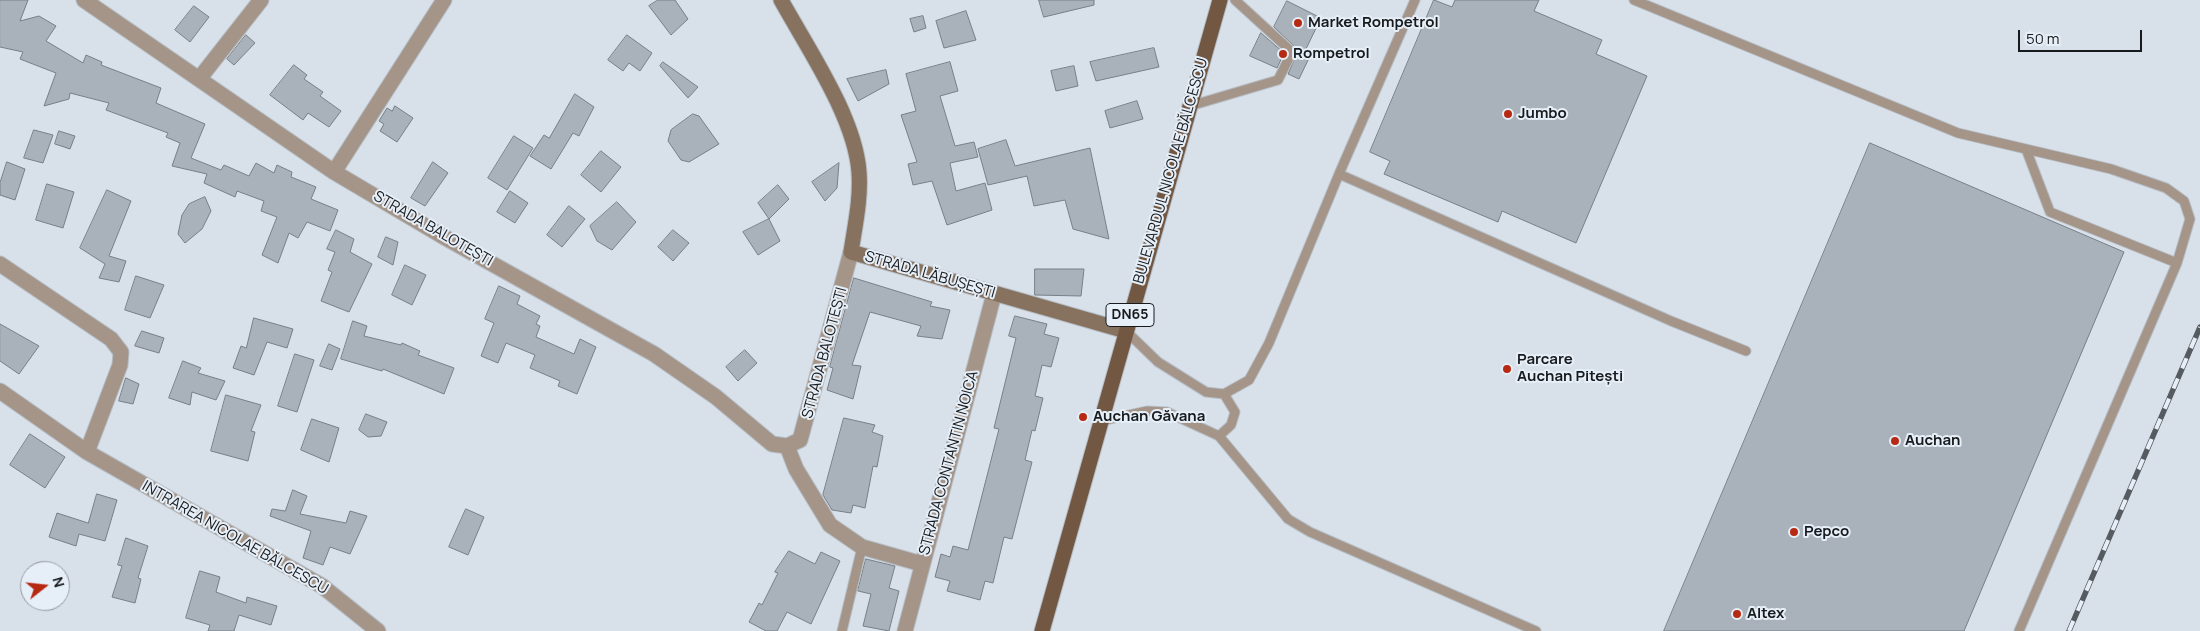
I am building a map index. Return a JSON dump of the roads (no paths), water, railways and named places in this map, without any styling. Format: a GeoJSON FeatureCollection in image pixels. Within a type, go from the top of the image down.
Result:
{"type":"FeatureCollection","features":[{"type":"Feature","properties":{"kind":"main road","name":"BULEVARDUL NICOLAE BĂLCESCU"},"geometry":{"type":"LineString","coordinates":[[1042,631],[1220,0]]}},
{"type":"Feature","properties":{"kind":"street","name":"STRADA BALOTEȘTI"},"geometry":{"type":"LineString","coordinates":[[84,0],[334,172],[444,237],[654,354],[716,397],[772,444],[787,446],[800,440],[806,424],[851,252]]}},
{"type":"Feature","properties":{"kind":"street"},"geometry":{"type":"LineString","coordinates":[[198,79],[261,0]]}},
{"type":"Feature","properties":{"kind":"street"},"geometry":{"type":"LineString","coordinates":[[334,172],[444,0]]}},
{"type":"Feature","properties":{"kind":"street","name":"STRADA LĂBUȘEȘTI"},"geometry":{"type":"LineString","coordinates":[[781,0],[842,110],[853,140],[859,171],[859,203],[851,252],[1126,331]]}},
{"type":"Feature","properties":{"kind":"street"},"geometry":{"type":"LineString","coordinates":[[0,264],[111,339],[120,352],[120,365],[87,452]]}},
{"type":"Feature","properties":{"kind":"street","name":"STRADA CONTANTIN NOICA"},"geometry":{"type":"LineString","coordinates":[[904,631],[994,294]]}},
{"type":"Feature","properties":{"kind":"street","name":"INTRAREA NICOLAE BĂLCESCU"},"geometry":{"type":"LineString","coordinates":[[0,392],[87,452],[322,586],[378,631]]}},
{"type":"Feature","properties":{"kind":"street"},"geometry":{"type":"LineString","coordinates":[[787,446],[796,469],[830,525],[862,547],[922,564]]}},
{"type":"Feature","properties":{"kind":"lane"},"geometry":{"type":"LineString","coordinates":[[1190,106],[1278,80],[1292,52],[1234,0]]}},
{"type":"Feature","properties":{"kind":"lane"},"geometry":{"type":"LineString","coordinates":[[1126,331],[1158,362],[1206,392],[1224,394],[1248,380],[1266,350],[1339,174],[1415,0]]}},
{"type":"Feature","properties":{"kind":"lane"},"geometry":{"type":"LineString","coordinates":[[1634,0],[1958,133],[2111,168],[2166,188],[2184,201],[2190,219],[2177,263],[2020,631]]}},
{"type":"Feature","properties":{"kind":"lane"},"geometry":{"type":"LineString","coordinates":[[2026,149],[2050,212],[2177,263]]}},
{"type":"Feature","properties":{"kind":"lane"},"geometry":{"type":"LineString","coordinates":[[1339,174],[1670,321],[1746,351]]}},
{"type":"Feature","properties":{"kind":"lane"},"geometry":{"type":"LineString","coordinates":[[1219,436],[1231,425],[1235,412],[1224,394]]}},
{"type":"Feature","properties":{"kind":"lane"},"geometry":{"type":"LineString","coordinates":[[1101,422],[1146,411],[1167,412],[1219,436],[1288,519],[1310,532],[1536,631]]}},
{"type":"Feature","properties":{"kind":"lane"},"geometry":{"type":"LineString","coordinates":[[842,631],[862,547]]}},
{"type":"Feature","properties":{"kind":"railway"},"geometry":{"type":"LineString","coordinates":[[2069,631],[2200,327]]}},
{"type":"Feature","properties":{"kind":"place","name":"Market Rompetrol"},"geometry":{"type":"Point","coordinates":[1298,23]}},
{"type":"Feature","properties":{"kind":"place","name":"Rompetrol"},"geometry":{"type":"Point","coordinates":[1283,54]}},
{"type":"Feature","properties":{"kind":"place","name":"Jumbo"},"geometry":{"type":"Point","coordinates":[1508,114]}},
{"type":"Feature","properties":{"kind":"place","name":"Parcare Auchan Pitești"},"geometry":{"type":"Point","coordinates":[1507,369]}},
{"type":"Feature","properties":{"kind":"place","name":"Auchan Găvana"},"geometry":{"type":"Point","coordinates":[1083,417]}},
{"type":"Feature","properties":{"kind":"place","name":"Auchan"},"geometry":{"type":"Point","coordinates":[1895,441]}},
{"type":"Feature","properties":{"kind":"place","name":"Pepco"},"geometry":{"type":"Point","coordinates":[1794,532]}},
{"type":"Feature","properties":{"kind":"place","name":"Altex"},"geometry":{"type":"Point","coordinates":[1737,614]}}]}
